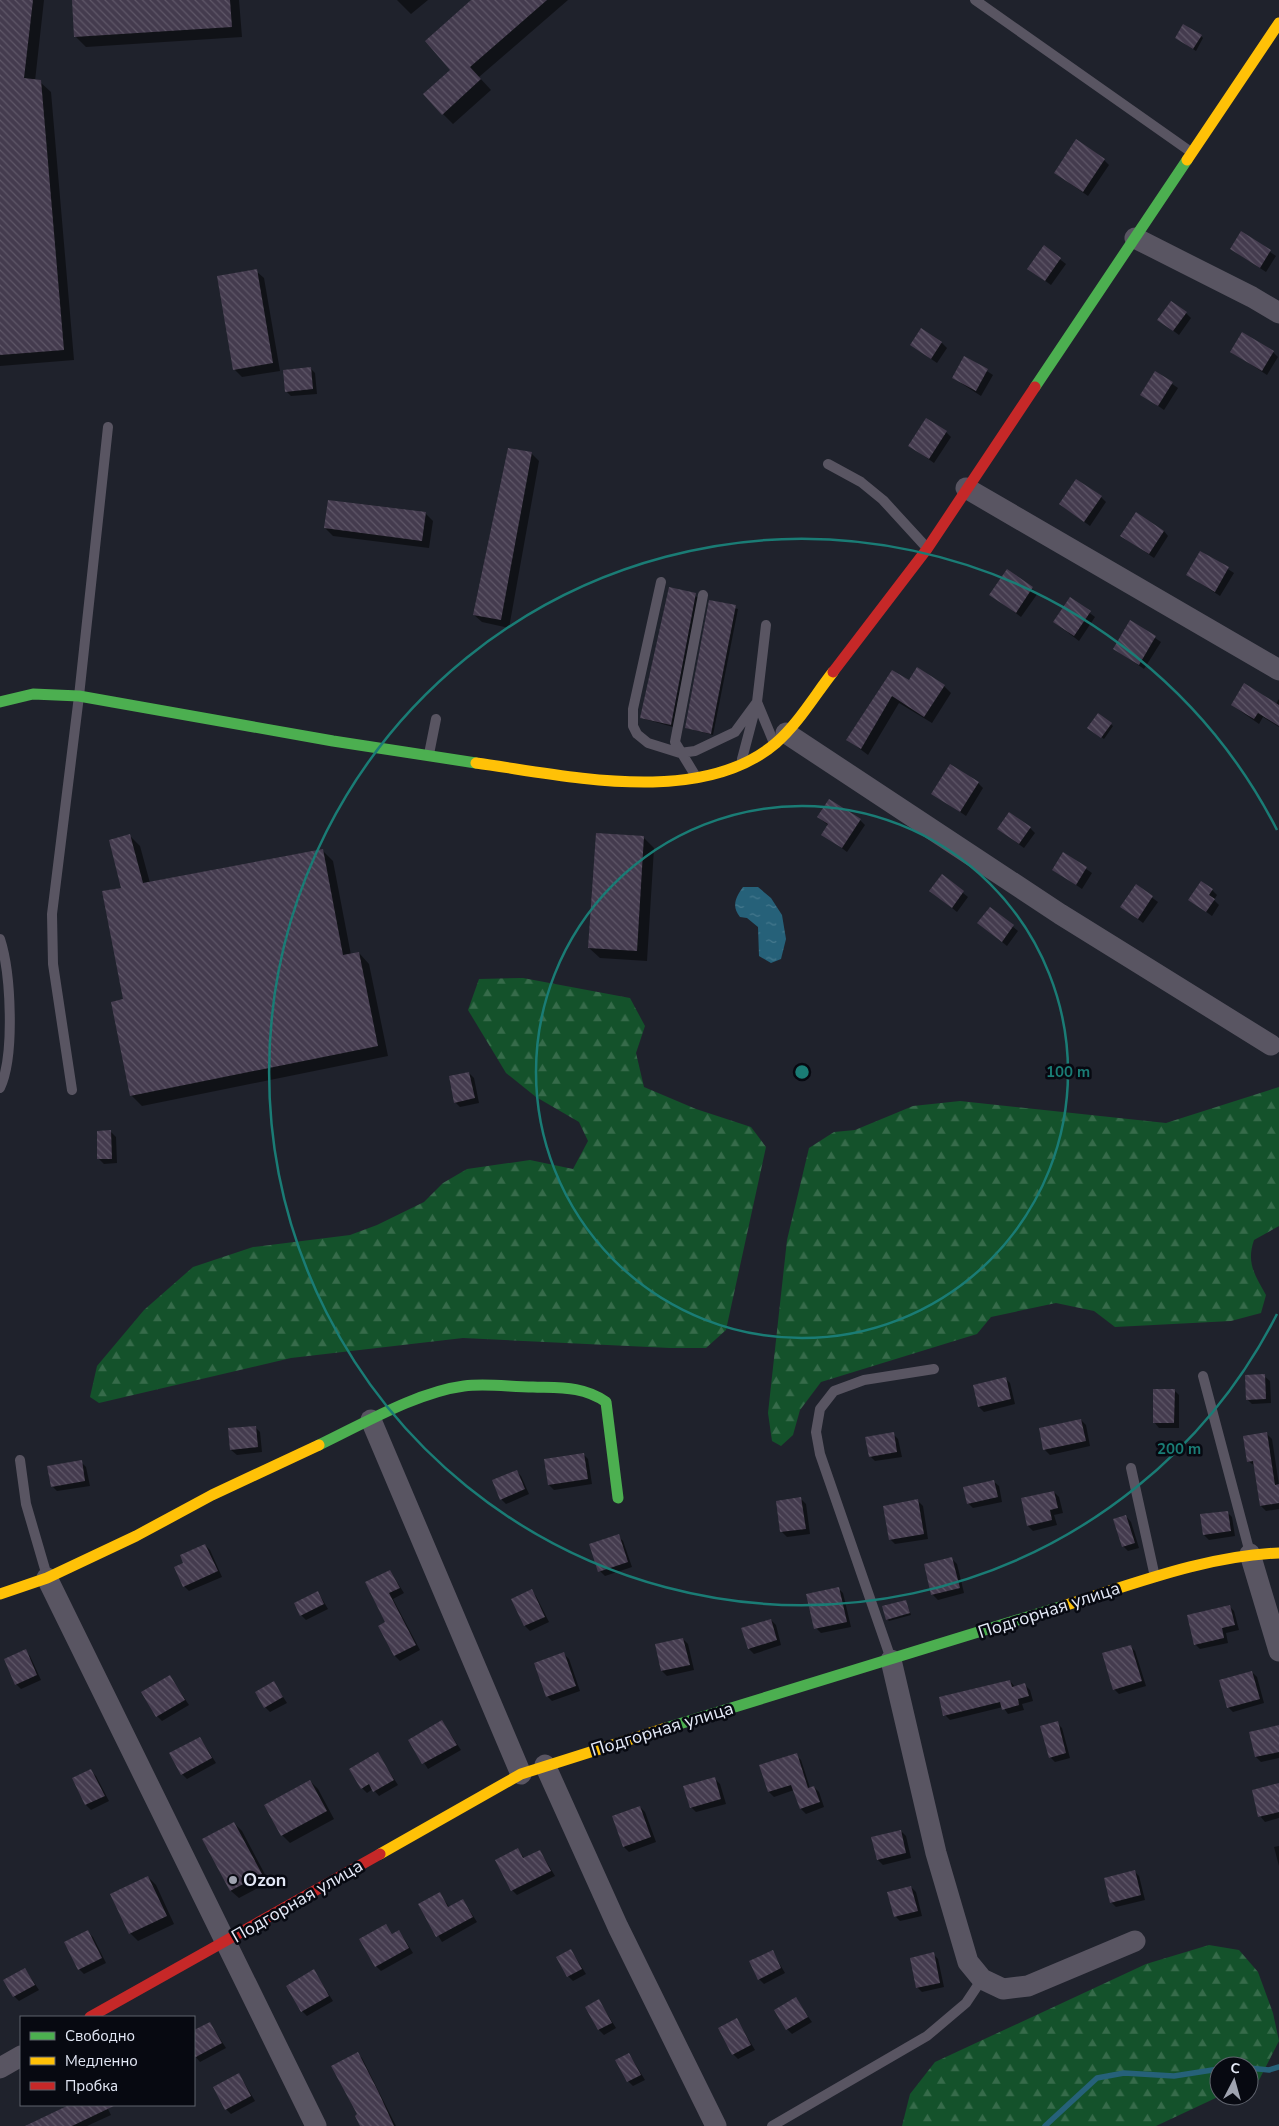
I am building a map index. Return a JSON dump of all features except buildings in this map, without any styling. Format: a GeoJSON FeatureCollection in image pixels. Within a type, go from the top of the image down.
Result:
{"type":"FeatureCollection","features":[{"type":"Feature","properties":{"kind":"street"},"geometry":{"type":"LineString","coordinates":[[0,702],[32,694],[79,696],[429,757],[613,782],[675,780],[715,772],[742,762],[781,740],[927,548],[1135,238],[1194,154],[1279,23]]}},
{"type":"Feature","properties":{"kind":"street"},"geometry":{"type":"LineString","coordinates":[[1135,238],[1252,297],[1279,313]]}},
{"type":"Feature","properties":{"kind":"street"},"geometry":{"type":"LineString","coordinates":[[966,488],[1279,670]]}},
{"type":"Feature","properties":{"kind":"street"},"geometry":{"type":"LineString","coordinates":[[781,740],[1271,1045]]}},
{"type":"Feature","properties":{"kind":"street"},"geometry":{"type":"LineString","coordinates":[[0,1594],[48,1578],[136,1536],[212,1495],[371,1420],[427,1396],[464,1386],[576,1388],[596,1395],[606,1402],[618,1498]]}},
{"type":"Feature","properties":{"kind":"street"},"geometry":{"type":"LineString","coordinates":[[371,1420],[521,1774]]}},
{"type":"Feature","properties":{"kind":"street","name":"Подгорная улица"},"geometry":{"type":"LineString","coordinates":[[92,2016],[521,1774],[545,1764],[891,1660],[1191,1566],[1250,1554],[1279,1553]]}},
{"type":"Feature","properties":{"kind":"street"},"geometry":{"type":"LineString","coordinates":[[1250,1554],[1279,1650]]}},
{"type":"Feature","properties":{"kind":"street"},"geometry":{"type":"LineString","coordinates":[[48,1578],[316,2126]]}},
{"type":"Feature","properties":{"kind":"street"},"geometry":{"type":"LineString","coordinates":[[891,1660],[936,1853],[968,1962],[982,1979],[1002,1990],[1028,1986],[1135,1941]]}},
{"type":"Feature","properties":{"kind":"street"},"geometry":{"type":"LineString","coordinates":[[545,1764],[618,1927],[716,2126]]}},
{"type":"Feature","properties":{"kind":"street"},"geometry":{"type":"LineString","coordinates":[[0,2068],[20,2057]]}},
{"type":"Feature","properties":{"kind":"lane"},"geometry":{"type":"LineString","coordinates":[[974,0],[1194,154]]}},
{"type":"Feature","properties":{"kind":"lane"},"geometry":{"type":"LineString","coordinates":[[72,1090],[53,964],[52,914],[79,696],[108,427]]}},
{"type":"Feature","properties":{"kind":"lane"},"geometry":{"type":"LineString","coordinates":[[828,464],[861,482],[876,494],[927,548]]}},
{"type":"Feature","properties":{"kind":"lane"},"geometry":{"type":"LineString","coordinates":[[661,582],[633,708],[633,726],[636,734],[648,743],[680,753],[695,752],[735,732],[757,702]]}},
{"type":"Feature","properties":{"kind":"lane"},"geometry":{"type":"LineString","coordinates":[[696,776],[680,753],[675,742],[676,729],[704,594]]}},
{"type":"Feature","properties":{"kind":"lane"},"geometry":{"type":"LineString","coordinates":[[742,762],[757,702],[766,625]]}},
{"type":"Feature","properties":{"kind":"lane"},"geometry":{"type":"LineString","coordinates":[[757,702],[781,740]]}},
{"type":"Feature","properties":{"kind":"lane"},"geometry":{"type":"LineString","coordinates":[[429,757],[436,718]]}},
{"type":"Feature","properties":{"kind":"lane"},"geometry":{"type":"LineString","coordinates":[[0,939],[6,960],[9,1034],[4,1081],[0,1088]]}},
{"type":"Feature","properties":{"kind":"lane"},"geometry":{"type":"LineString","coordinates":[[891,1660],[820,1454],[816,1432],[820,1409],[834,1391],[864,1380],[934,1369]]}},
{"type":"Feature","properties":{"kind":"lane"},"geometry":{"type":"LineString","coordinates":[[1203,1376],[1250,1554]]}},
{"type":"Feature","properties":{"kind":"lane"},"geometry":{"type":"LineString","coordinates":[[20,1460],[26,1504],[48,1578]]}},
{"type":"Feature","properties":{"kind":"lane"},"geometry":{"type":"LineString","coordinates":[[1131,1468],[1155,1577]]}},
{"type":"Feature","properties":{"kind":"lane"},"geometry":{"type":"LineString","coordinates":[[772,2126],[927,2036],[966,2003],[982,1979]]}},
{"type":"Feature","properties":{"kind":"green space"},"geometry":{"type":"Polygon","coordinates":[[[523,978],[630,998],[645,1026],[636,1053],[644,1087],[696,1109],[751,1127],[766,1147],[726,1330],[706,1348],[463,1338],[291,1358],[99,1403],[90,1397],[97,1366],[144,1310],[193,1267],[253,1247],[350,1235],[377,1225],[424,1202],[443,1183],[467,1169],[530,1160],[573,1169],[588,1141],[579,1122],[536,1097],[506,1073],[468,1010],[479,979],[523,978]]]}},
{"type":"Feature","properties":{"kind":"green space"},"geometry":{"type":"Polygon","coordinates":[[[1279,1087],[1279,1226],[1254,1240],[1251,1255],[1253,1269],[1266,1295],[1261,1313],[1231,1321],[1115,1327],[1094,1311],[1056,1303],[991,1317],[977,1334],[821,1382],[800,1410],[793,1435],[781,1446],[772,1441],[768,1413],[787,1240],[809,1148],[834,1132],[855,1130],[913,1106],[960,1101],[1166,1123],[1279,1087]]]}},
{"type":"Feature","properties":{"kind":"green space"},"geometry":{"type":"Polygon","coordinates":[[[1209,1945],[1239,1950],[1258,1972],[1273,2013],[1279,2041],[1259,2080],[1259,2056],[1209,2056],[1209,2101],[1156,2126],[902,2126],[910,2094],[935,2062],[1146,1964],[1209,1945]]]}},
{"type":"Feature","properties":{"kind":"water"},"geometry":{"type":"Polygon","coordinates":[[[743,887],[758,887],[771,898],[782,915],[786,939],[781,959],[771,963],[759,956],[758,927],[747,918],[740,917],[735,905],[743,887]]]}},
{"type":"Feature","properties":{"kind":"waterway"},"geometry":{"type":"LineString","coordinates":[[1259,2069],[1269,2070],[1279,2067]]}},
{"type":"Feature","properties":{"kind":"waterway"},"geometry":{"type":"LineString","coordinates":[[1045,2126],[1097,2078],[1124,2073],[1174,2076],[1209,2071]]}},
{"type":"Feature","properties":{"kind":"traffic: fast"},"geometry":{"type":"LineString","coordinates":[[1035,387],[1187,160]]}},
{"type":"Feature","properties":{"kind":"traffic: fast"},"geometry":{"type":"LineString","coordinates":[[0,702],[33,694],[79,696],[333,741],[476,763]]}},
{"type":"Feature","properties":{"kind":"traffic: fast"},"geometry":{"type":"LineString","coordinates":[[319,1445],[390,1410],[446,1389],[481,1385],[580,1390],[606,1402],[618,1498]]}},
{"type":"Feature","properties":{"kind":"traffic: fast"},"geometry":{"type":"LineString","coordinates":[[666,1728],[1063,1606]]}},
{"type":"Feature","properties":{"kind":"traffic: slow"},"geometry":{"type":"LineString","coordinates":[[1187,160],[1279,23]]}},
{"type":"Feature","properties":{"kind":"traffic: slow"},"geometry":{"type":"LineString","coordinates":[[476,763],[590,779],[631,782],[671,781],[710,775],[745,763],[776,743],[799,718],[833,672]]}},
{"type":"Feature","properties":{"kind":"traffic: slow"},"geometry":{"type":"LineString","coordinates":[[0,1594],[47,1578],[136,1536],[212,1495],[319,1445]]}},
{"type":"Feature","properties":{"kind":"traffic: slow"},"geometry":{"type":"LineString","coordinates":[[1063,1606],[1197,1565],[1251,1555],[1279,1553]]}},
{"type":"Feature","properties":{"kind":"traffic: slow"},"geometry":{"type":"LineString","coordinates":[[380,1854],[521,1774],[666,1728]]}},
{"type":"Feature","properties":{"kind":"traffic: jam"},"geometry":{"type":"LineString","coordinates":[[833,672],[927,549],[1035,387]]}},
{"type":"Feature","properties":{"kind":"traffic: jam"},"geometry":{"type":"LineString","coordinates":[[92,2016],[380,1854]]}},
{"type":"Feature","properties":{"kind":"place","name":"Ozon"},"geometry":{"type":"Point","coordinates":[233,1880]}}]}
